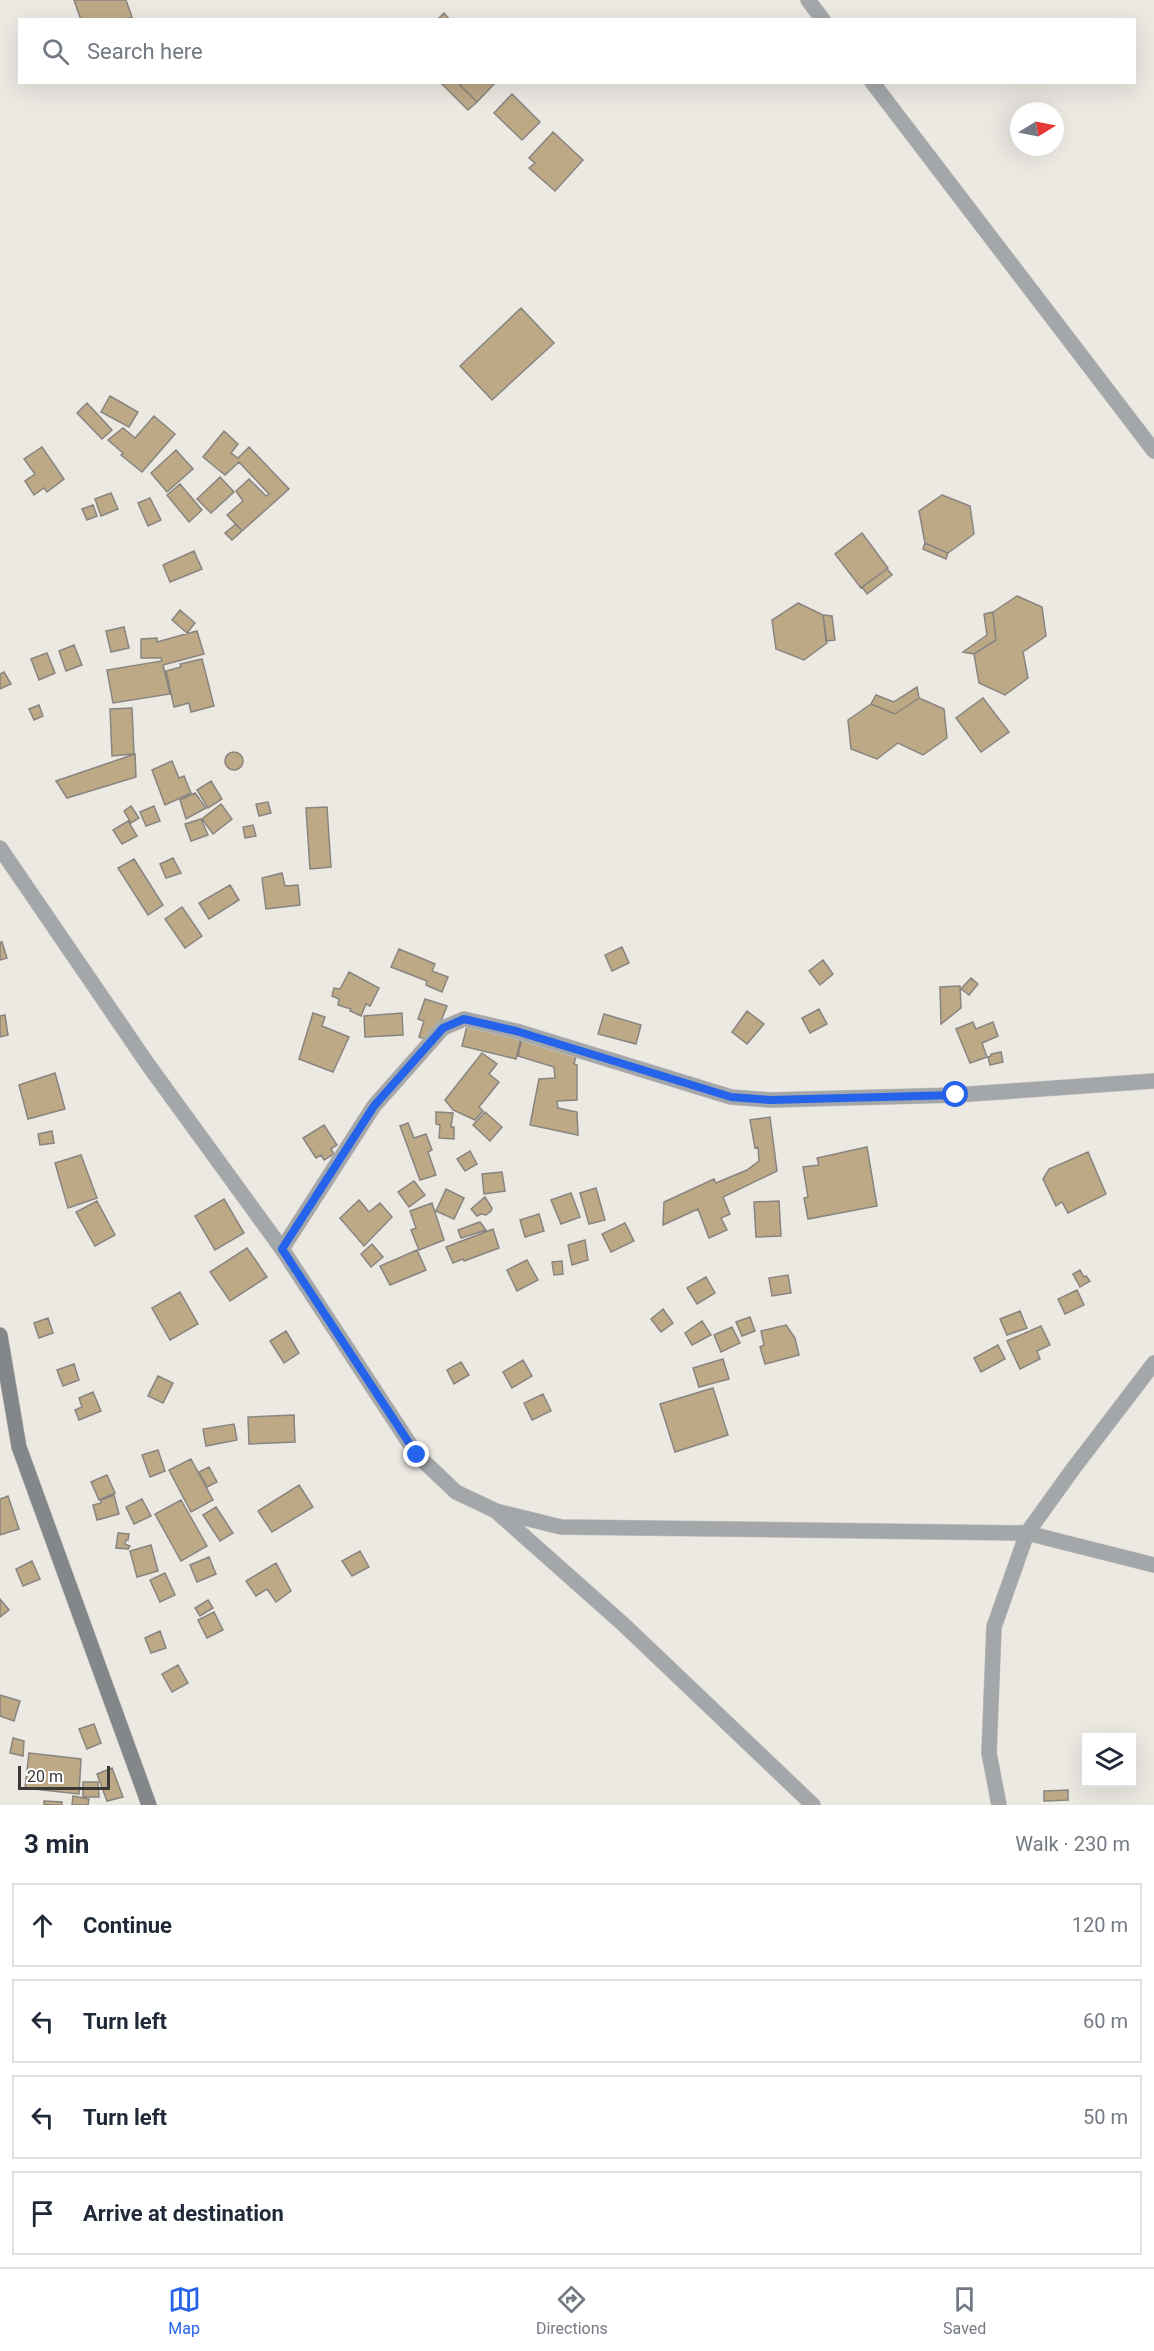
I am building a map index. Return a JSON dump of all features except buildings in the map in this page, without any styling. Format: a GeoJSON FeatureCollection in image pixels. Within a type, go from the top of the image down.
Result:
{"type":"FeatureCollection","features":[{"type":"Feature","properties":{"kind":"main road"},"geometry":{"type":"LineString","coordinates":[[0,1335],[19,1447],[149,1805]]}},
{"type":"Feature","properties":{"kind":"street"},"geometry":{"type":"LineString","coordinates":[[808,0],[822,18]]}},
{"type":"Feature","properties":{"kind":"street"},"geometry":{"type":"LineString","coordinates":[[874,84],[1154,451]]}},
{"type":"Feature","properties":{"kind":"street"},"geometry":{"type":"LineString","coordinates":[[0,848],[142,1056],[282,1249],[417,1455],[456,1492],[496,1511],[561,1527],[1028,1533],[1154,1565]]}},
{"type":"Feature","properties":{"kind":"street"},"geometry":{"type":"LineString","coordinates":[[282,1249],[374,1106],[443,1028],[464,1019],[516,1031],[731,1097],[770,1100],[956,1095],[1154,1081]]}},
{"type":"Feature","properties":{"kind":"street"},"geometry":{"type":"LineString","coordinates":[[999,1805],[989,1753],[994,1627],[1028,1533],[1073,1469],[1154,1363]]}},
{"type":"Feature","properties":{"kind":"street"},"geometry":{"type":"LineString","coordinates":[[496,1511],[623,1624],[813,1805]]}},
{"type":"Feature","properties":{"kind":"route"},"geometry":{"type":"LineString","coordinates":[[417,1455],[282,1249],[374,1106],[450,1023],[464,1019],[516,1031],[731,1097],[770,1100],[956,1095]]}}]}
